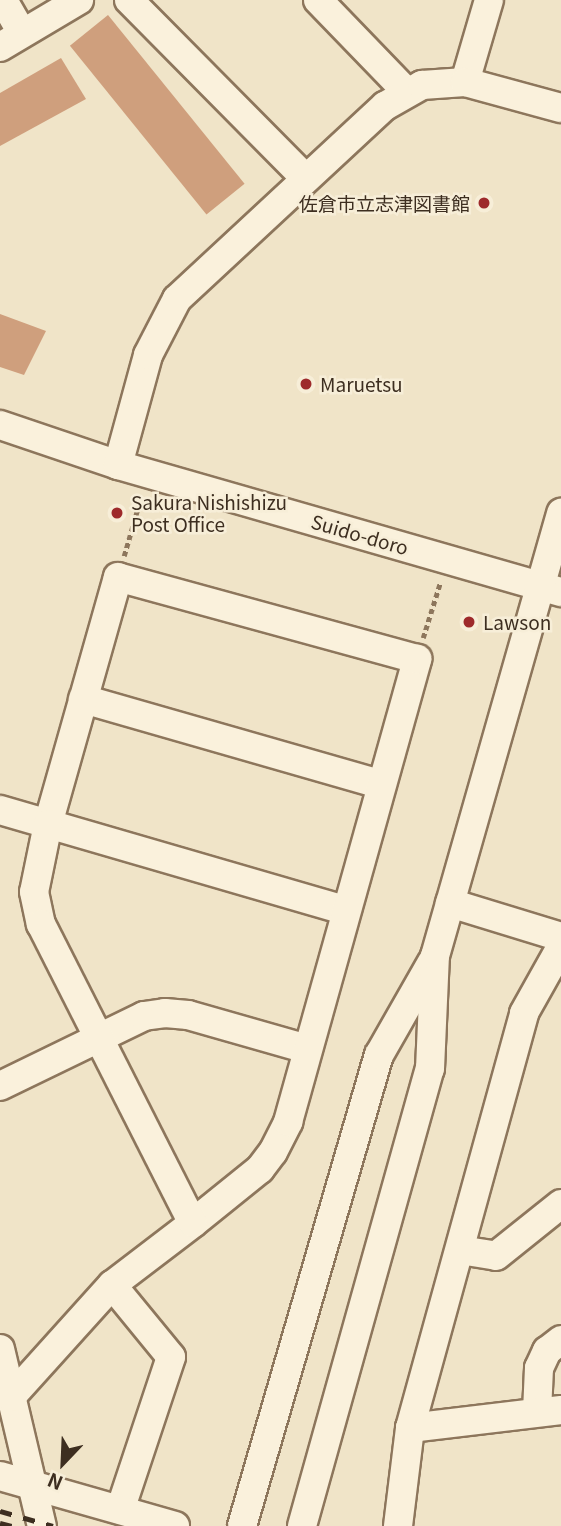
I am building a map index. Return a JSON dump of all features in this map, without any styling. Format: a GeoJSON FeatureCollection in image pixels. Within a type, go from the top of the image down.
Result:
{"type":"FeatureCollection","features":[{"type":"Feature","properties":{"kind":"street"},"geometry":{"type":"LineString","coordinates":[[3,0],[11,40],[79,0]]}},
{"type":"Feature","properties":{"kind":"street"},"geometry":{"type":"LineString","coordinates":[[129,0],[305,178]]}},
{"type":"Feature","properties":{"kind":"street"},"geometry":{"type":"LineString","coordinates":[[318,0],[406,91]]}},
{"type":"Feature","properties":{"kind":"street"},"geometry":{"type":"LineString","coordinates":[[465,82],[489,0]]}},
{"type":"Feature","properties":{"kind":"street"},"geometry":{"type":"LineString","coordinates":[[118,465],[159,327],[177,299],[305,178],[406,91],[465,82],[561,108]]}},
{"type":"Feature","properties":{"kind":"street","name":"Suido-doro"},"geometry":{"type":"LineString","coordinates":[[0,425],[118,465],[552,589]]}},
{"type":"Feature","properties":{"kind":"street"},"geometry":{"type":"LineString","coordinates":[[302,1526],[430,1069],[435,957],[552,589],[561,513]]}},
{"type":"Feature","properties":{"kind":"street"},"geometry":{"type":"LineString","coordinates":[[11,1397],[112,1285],[194,1223],[260,1169],[273,1152],[288,1122],[344,910],[417,659],[118,577],[36,870],[36,911],[194,1223]]}},
{"type":"Feature","properties":{"kind":"street"},"geometry":{"type":"LineString","coordinates":[[83,699],[380,784]]}},
{"type":"Feature","properties":{"kind":"street"},"geometry":{"type":"LineString","coordinates":[[0,810],[344,910]]}},
{"type":"Feature","properties":{"kind":"street"},"geometry":{"type":"LineString","coordinates":[[450,903],[561,937]]}},
{"type":"Feature","properties":{"kind":"street"},"geometry":{"type":"LineString","coordinates":[[398,1526],[410,1428],[524,1013],[561,947]]}},
{"type":"Feature","properties":{"kind":"street"},"geometry":{"type":"LineString","coordinates":[[242,1526],[379,1055],[435,957]]}},
{"type":"Feature","properties":{"kind":"street"},"geometry":{"type":"LineString","coordinates":[[0,1086],[144,1016],[165,1013],[188,1015],[307,1049]]}},
{"type":"Feature","properties":{"kind":"street"},"geometry":{"type":"LineString","coordinates":[[460,1250],[496,1256],[561,1204]]}},
{"type":"Feature","properties":{"kind":"street"},"geometry":{"type":"LineString","coordinates":[[112,1285],[171,1357],[120,1510]]}},
{"type":"Feature","properties":{"kind":"street"},"geometry":{"type":"LineString","coordinates":[[410,1428],[549,1411],[539,1368],[547,1352],[561,1340]]}},
{"type":"Feature","properties":{"kind":"street"},"geometry":{"type":"LineString","coordinates":[[0,1349],[42,1526]]}},
{"type":"Feature","properties":{"kind":"street"},"geometry":{"type":"LineString","coordinates":[[0,1476],[175,1526]]}},
{"type":"Feature","properties":{"kind":"path"},"geometry":{"type":"LineString","coordinates":[[118,577],[147,473]]}},
{"type":"Feature","properties":{"kind":"path"},"geometry":{"type":"LineString","coordinates":[[417,659],[447,559]]}},
{"type":"Feature","properties":{"kind":"building"},"geometry":{"type":"Polygon","coordinates":[[[108,15],[245,184],[206,214],[70,46],[108,15]]]}},
{"type":"Feature","properties":{"kind":"building"},"geometry":{"type":"Polygon","coordinates":[[[61,58],[86,99],[0,146],[0,93],[61,58]]]}},
{"type":"Feature","properties":{"kind":"building"},"geometry":{"type":"Polygon","coordinates":[[[0,314],[46,331],[24,375],[0,367],[0,314]]]}},
{"type":"Feature","properties":{"kind":"railway"},"geometry":{"type":"LineString","coordinates":[[0,1511],[53,1526]]}},
{"type":"Feature","properties":{"kind":"railway"},"geometry":{"type":"LineString","coordinates":[[0,1523],[12,1526]]}},
{"type":"Feature","properties":{"kind":"place","name":"佐倉市立志津図書館"},"geometry":{"type":"Point","coordinates":[484,203]}},
{"type":"Feature","properties":{"kind":"place","name":"Maruetsu"},"geometry":{"type":"Point","coordinates":[306,384]}},
{"type":"Feature","properties":{"kind":"place","name":"Sakura Nishishizu Post Office"},"geometry":{"type":"Point","coordinates":[117,513]}},
{"type":"Feature","properties":{"kind":"place","name":"Lawson"},"geometry":{"type":"Point","coordinates":[469,622]}}]}
